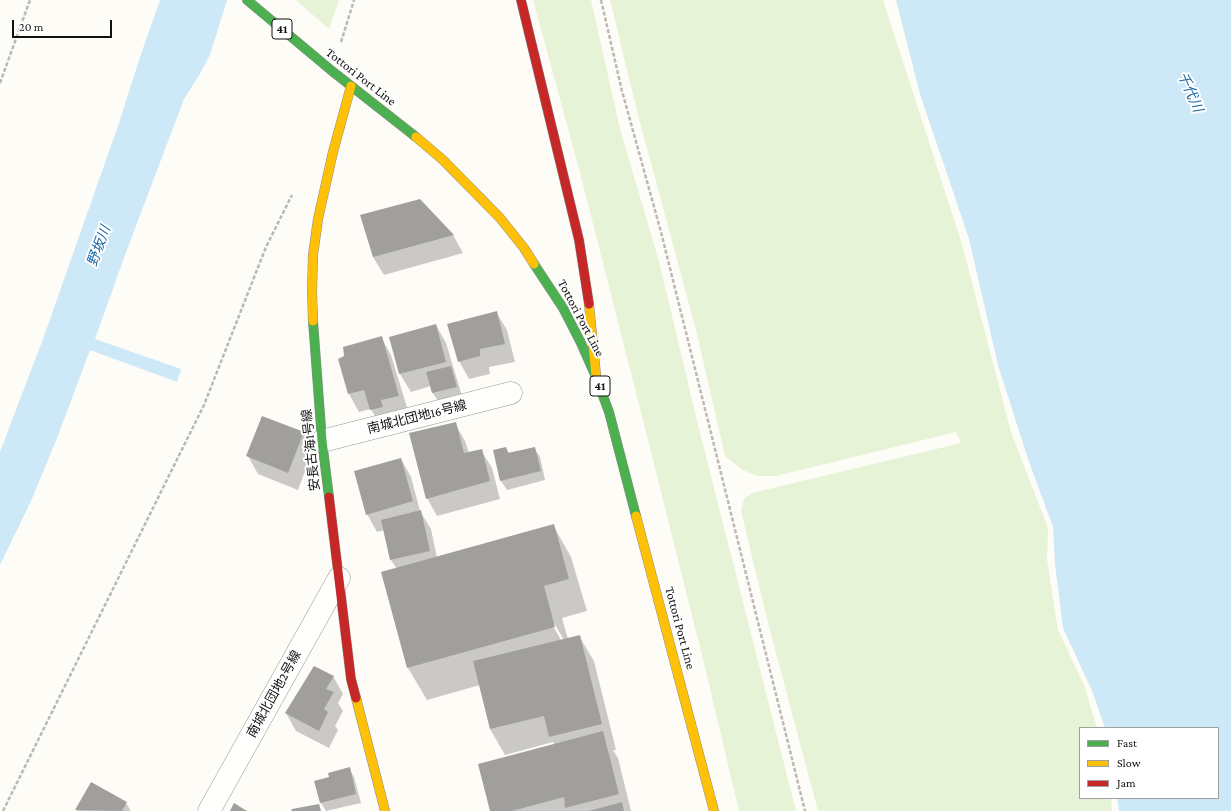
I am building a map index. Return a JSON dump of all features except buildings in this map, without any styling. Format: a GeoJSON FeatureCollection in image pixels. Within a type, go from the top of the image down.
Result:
{"type":"FeatureCollection","features":[{"type":"Feature","properties":{"kind":"street","name":"Tottori Port Line"},"geometry":{"type":"LineString","coordinates":[[247,0],[317,59],[409,131],[443,160],[500,218],[524,248],[563,308],[596,377],[621,451],[714,811]]}},
{"type":"Feature","properties":{"kind":"street"},"geometry":{"type":"LineString","coordinates":[[521,0],[579,240],[591,314],[596,377]]}},
{"type":"Feature","properties":{"kind":"street","name":"安長古海1号線"},"geometry":{"type":"LineString","coordinates":[[351,86],[324,187],[318,218],[313,255],[312,292],[314,339],[322,441],[351,679],[385,811]]}},
{"type":"Feature","properties":{"kind":"street","name":"南城北団地16号線"},"geometry":{"type":"LineString","coordinates":[[322,441],[511,393]]}},
{"type":"Feature","properties":{"kind":"street","name":"南城北団地2号線"},"geometry":{"type":"LineString","coordinates":[[209,811],[339,578]]}},
{"type":"Feature","properties":{"kind":"path"},"geometry":{"type":"LineString","coordinates":[[0,83],[30,0]]}},
{"type":"Feature","properties":{"kind":"path"},"geometry":{"type":"LineString","coordinates":[[340,47],[354,0]]}},
{"type":"Feature","properties":{"kind":"path"},"geometry":{"type":"LineString","coordinates":[[600,0],[622,92],[662,232],[805,811]]}},
{"type":"Feature","properties":{"kind":"path"},"geometry":{"type":"LineString","coordinates":[[3,811],[204,406],[266,247],[292,194]]}},
{"type":"Feature","properties":{"kind":"green space"},"geometry":{"type":"Polygon","coordinates":[[[296,0],[339,0],[329,29],[296,0]]]}},
{"type":"Feature","properties":{"kind":"green space"},"geometry":{"type":"Polygon","coordinates":[[[533,0],[591,0],[620,129],[659,261],[697,421],[796,811],[739,811],[704,663],[630,369],[579,169],[533,0]]]}},
{"type":"Feature","properties":{"kind":"green space"},"geometry":{"type":"Polygon","coordinates":[[[610,0],[883,0],[962,244],[1011,432],[1048,528],[1047,559],[1058,630],[1084,685],[1097,727],[1079,727],[1079,799],[1111,799],[1112,811],[818,811],[768,623],[741,511],[744,499],[752,493],[961,443],[956,432],[776,476],[757,476],[743,470],[725,456],[697,334],[638,115],[610,0]]]}},
{"type":"Feature","properties":{"kind":"water","name":"野坂川"},"geometry":{"type":"Polygon","coordinates":[[[160,0],[227,0],[210,55],[184,99],[95,339],[181,369],[177,382],[90,350],[57,438],[31,501],[0,565],[0,452],[43,339],[118,126],[160,0]]]}},
{"type":"Feature","properties":{"kind":"water","name":"千代川"},"geometry":{"type":"Polygon","coordinates":[[[896,0],[1231,0],[1231,811],[1119,811],[1117,799],[1219,799],[1219,727],[1105,727],[1093,693],[1063,628],[1055,564],[1053,527],[1027,456],[998,365],[969,239],[920,94],[896,0]]]}},
{"type":"Feature","properties":{"kind":"traffic: fast"},"geometry":{"type":"LineString","coordinates":[[247,0],[332,71],[416,137]]}},
{"type":"Feature","properties":{"kind":"traffic: fast"},"geometry":{"type":"LineString","coordinates":[[534,264],[563,308],[596,377],[609,412],[636,516]]}},
{"type":"Feature","properties":{"kind":"traffic: fast"},"geometry":{"type":"LineString","coordinates":[[313,321],[322,441],[329,497]]}},
{"type":"Feature","properties":{"kind":"traffic: slow"},"geometry":{"type":"LineString","coordinates":[[313,321],[313,255],[318,219],[333,152],[351,86]]}},
{"type":"Feature","properties":{"kind":"traffic: slow"},"geometry":{"type":"LineString","coordinates":[[416,137],[443,160],[500,218],[524,248],[534,264]]}},
{"type":"Feature","properties":{"kind":"traffic: slow"},"geometry":{"type":"LineString","coordinates":[[589,304],[596,375]]}},
{"type":"Feature","properties":{"kind":"traffic: slow"},"geometry":{"type":"LineString","coordinates":[[636,516],[714,811]]}},
{"type":"Feature","properties":{"kind":"traffic: slow"},"geometry":{"type":"LineString","coordinates":[[356,698],[385,811]]}},
{"type":"Feature","properties":{"kind":"traffic: jam"},"geometry":{"type":"LineString","coordinates":[[521,0],[579,240],[589,304]]}},
{"type":"Feature","properties":{"kind":"traffic: jam"},"geometry":{"type":"LineString","coordinates":[[329,497],[351,679],[356,698]]}}]}
